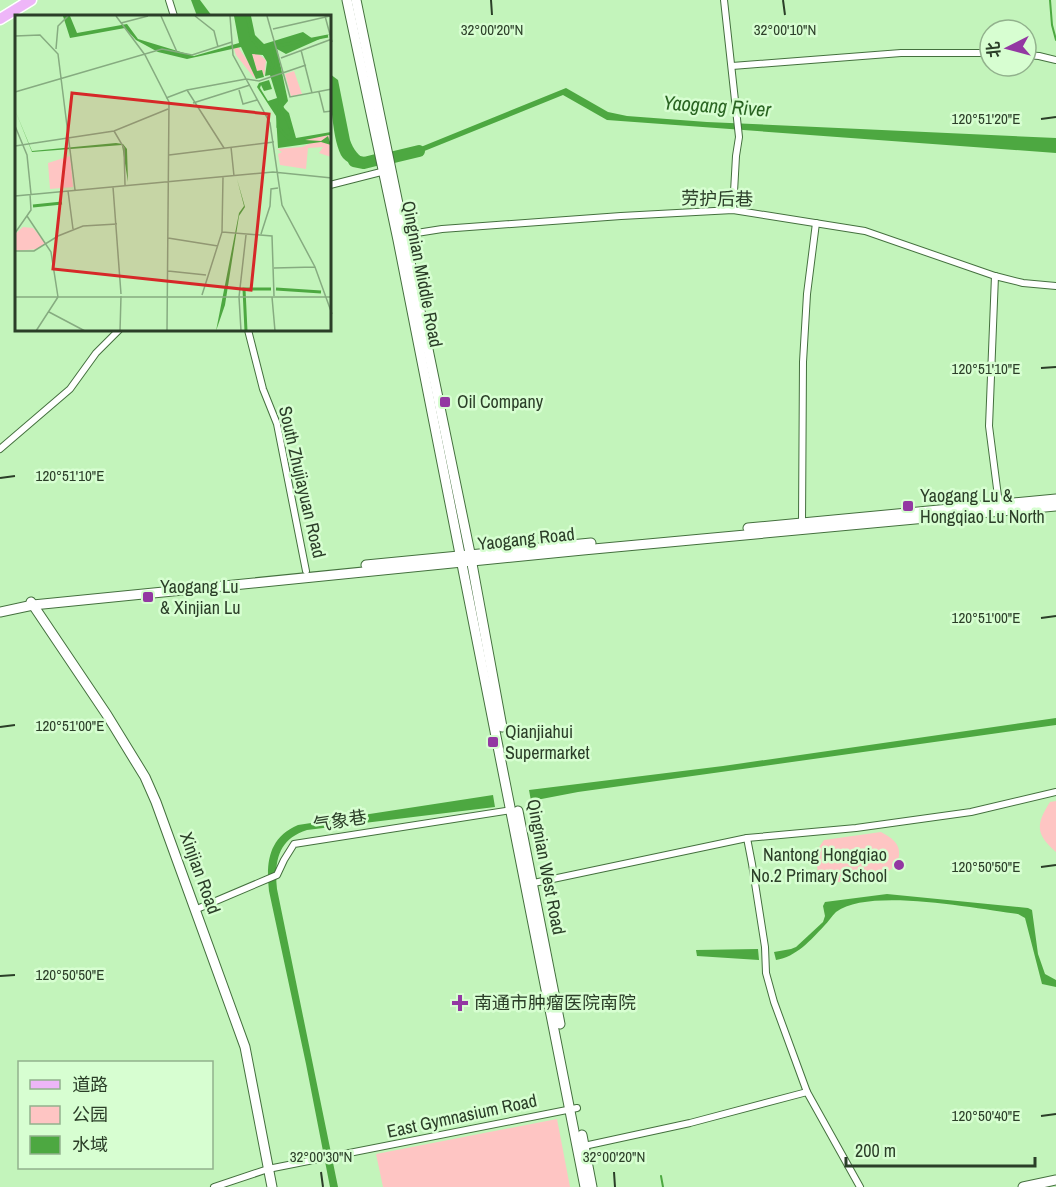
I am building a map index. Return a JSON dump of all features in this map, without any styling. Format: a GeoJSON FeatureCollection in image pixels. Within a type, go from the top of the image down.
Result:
{"type":"FeatureCollection","features":[{"type":"Feature","properties":{"kind":"main road"},"geometry":{"type":"LineString","coordinates":[[0,10],[16,0]]}},
{"type":"Feature","properties":{"kind":"main road"},"geometry":{"type":"LineString","coordinates":[[0,19],[31,0]]}},
{"type":"Feature","properties":{"kind":"main road","name":"Qingnian Middle Road"},"geometry":{"type":"LineString","coordinates":[[347,0],[404,234],[467,558]]}},
{"type":"Feature","properties":{"kind":"main road","name":"Qingnian Middle Road"},"geometry":{"type":"LineString","coordinates":[[356,0],[388,171],[467,558]]}},
{"type":"Feature","properties":{"kind":"main road","name":"Yaogang Road"},"geometry":{"type":"LineString","coordinates":[[0,604],[802,522],[1056,499]]}},
{"type":"Feature","properties":{"kind":"main road","name":"Yaogang Road"},"geometry":{"type":"LineString","coordinates":[[0,612],[31,602],[306,571],[594,548],[1056,506]]}},
{"type":"Feature","properties":{"kind":"main road","name":"Qingnian West Road"},"geometry":{"type":"LineString","coordinates":[[467,558],[512,810],[529,884]]}},
{"type":"Feature","properties":{"kind":"main road","name":"Qingnian West Road"},"geometry":{"type":"LineString","coordinates":[[467,558],[501,725],[529,884],[592,1187]]}},
{"type":"Feature","properties":{"kind":"main road","name":"Xinjian Road"},"geometry":{"type":"LineString","coordinates":[[31,602],[107,715],[145,777],[156,802],[197,909],[245,1047],[272,1187]]}},
{"type":"Feature","properties":{"kind":"main road","name":"Qingnian West Road"},"geometry":{"type":"LineString","coordinates":[[574,1108],[585,1187]]}},
{"type":"Feature","properties":{"kind":"main road"},"geometry":{"type":"LineString","coordinates":[[1023,1187],[1056,1180]]}},
{"type":"Feature","properties":{"kind":"street"},"geometry":{"type":"LineString","coordinates":[[169,0],[174,15]]}},
{"type":"Feature","properties":{"kind":"street"},"geometry":{"type":"LineString","coordinates":[[724,0],[739,137],[733,210]]}},
{"type":"Feature","properties":{"kind":"street"},"geometry":{"type":"LineString","coordinates":[[732,66],[901,52],[978,54]]}},
{"type":"Feature","properties":{"kind":"street"},"geometry":{"type":"LineString","coordinates":[[1038,56],[1056,60]]}},
{"type":"Feature","properties":{"kind":"street"},"geometry":{"type":"LineString","coordinates":[[332,185],[388,171]]}},
{"type":"Feature","properties":{"kind":"street","name":"劳护后巷"},"geometry":{"type":"LineString","coordinates":[[404,234],[621,216],[733,210],[865,231],[995,276],[1023,283],[1056,286]]}},
{"type":"Feature","properties":{"kind":"street"},"geometry":{"type":"LineString","coordinates":[[802,522],[803,362],[807,294],[816,223]]}},
{"type":"Feature","properties":{"kind":"street"},"geometry":{"type":"LineString","coordinates":[[995,276],[989,426],[999,504]]}},
{"type":"Feature","properties":{"kind":"street"},"geometry":{"type":"LineString","coordinates":[[0,449],[70,389],[96,353],[116,332]]}},
{"type":"Feature","properties":{"kind":"street","name":"South Zhujiayuan Road"},"geometry":{"type":"LineString","coordinates":[[249,332],[263,389],[277,424],[306,571]]}},
{"type":"Feature","properties":{"kind":"street"},"geometry":{"type":"LineString","coordinates":[[529,884],[747,838],[855,828],[971,812],[1056,792]]}},
{"type":"Feature","properties":{"kind":"street","name":"气象巷"},"geometry":{"type":"LineString","coordinates":[[197,909],[278,875],[294,844],[512,810]]}},
{"type":"Feature","properties":{"kind":"street"},"geometry":{"type":"LineString","coordinates":[[747,838],[765,947],[765,973],[785,1035],[807,1092],[860,1187]]}},
{"type":"Feature","properties":{"kind":"street"},"geometry":{"type":"LineString","coordinates":[[584,1146],[690,1123],[807,1092]]}},
{"type":"Feature","properties":{"kind":"street","name":"East Gymnasium Road"},"geometry":{"type":"LineString","coordinates":[[214,1187],[268,1169],[574,1108]]}},
{"type":"Feature","properties":{"kind":"green space"},"geometry":{"type":"Polygon","coordinates":[[[1056,801],[1056,852],[1044,840],[1040,823],[1050,802],[1056,801]]]}},
{"type":"Feature","properties":{"kind":"green space"},"geometry":{"type":"Polygon","coordinates":[[[881,832],[894,841],[899,851],[895,865],[889,871],[870,878],[829,883],[818,873],[815,853],[824,840],[881,832]]]}},
{"type":"Feature","properties":{"kind":"green space"},"geometry":{"type":"Polygon","coordinates":[[[557,1119],[570,1187],[383,1187],[376,1154],[557,1119]]]}},
{"type":"Feature","properties":{"kind":"water"},"geometry":{"type":"Polygon","coordinates":[[[191,0],[200,0],[211,15],[197,15],[191,0]]]}},
{"type":"Feature","properties":{"kind":"water"},"geometry":{"type":"Polygon","coordinates":[[[332,76],[338,80],[351,143],[359,155],[367,160],[369,166],[355,165],[343,158],[336,142],[332,118],[332,76]]]}},
{"type":"Feature","properties":{"kind":"water"},"geometry":{"type":"Polygon","coordinates":[[[566,88],[608,112],[627,116],[707,122],[1056,138],[1056,153],[607,120],[563,95],[407,158],[406,153],[566,88]]]}},
{"type":"Feature","properties":{"kind":"water"},"geometry":{"type":"Polygon","coordinates":[[[1056,718],[1056,725],[578,792],[531,801],[529,790],[723,766],[1056,718]]]}},
{"type":"Feature","properties":{"kind":"water"},"geometry":{"type":"Polygon","coordinates":[[[493,795],[495,807],[307,830],[290,839],[280,853],[276,870],[277,889],[338,1187],[330,1187],[269,891],[268,871],[271,852],[280,837],[298,825],[493,795]]]}},
{"type":"Feature","properties":{"kind":"water"},"geometry":{"type":"Polygon","coordinates":[[[887,894],[1032,910],[1038,954],[1045,974],[1056,980],[1056,987],[1042,984],[1025,918],[1018,914],[924,902],[873,901],[852,905],[836,912],[797,952],[776,960],[774,952],[796,947],[823,922],[825,902],[887,894]]]}},
{"type":"Feature","properties":{"kind":"water"},"geometry":{"type":"Polygon","coordinates":[[[758,949],[759,960],[697,956],[696,950],[758,949]]]}},
{"type":"Feature","properties":{"kind":"waterway"},"geometry":{"type":"LineString","coordinates":[[1050,0],[1056,40]]}},
{"type":"Feature","properties":{"kind":"waterway","name":"Yaogang River"},"geometry":{"type":"LineString","coordinates":[[394,157],[419,151]]}},
{"type":"Feature","properties":{"kind":"waterway","name":"Yaogang River"},"geometry":{"type":"LineString","coordinates":[[354,161],[364,163],[376,160]]}},
{"type":"Feature","properties":{"kind":"waterway"},"geometry":{"type":"LineString","coordinates":[[661,1176],[663,1187]]}},
{"type":"Feature","properties":{"kind":"place","name":"Oil Company"},"geometry":{"type":"Point","coordinates":[445,402]}},
{"type":"Feature","properties":{"kind":"place","name":"Yaogang Lu & Hongqiao Lu North"},"geometry":{"type":"Point","coordinates":[908,506]}},
{"type":"Feature","properties":{"kind":"place","name":"Yaogang Lu & Xinjian Lu"},"geometry":{"type":"Point","coordinates":[148,597]}},
{"type":"Feature","properties":{"kind":"place","name":"Qianjiahui Supermarket"},"geometry":{"type":"Point","coordinates":[493,742]}},
{"type":"Feature","properties":{"kind":"place","name":"Nantong Hongqiao No.2 Primary School"},"geometry":{"type":"Point","coordinates":[899,865]}},
{"type":"Feature","properties":{"kind":"place","name":"南通市肿瘤医院南院"},"geometry":{"type":"Point","coordinates":[460,1003]}}]}
